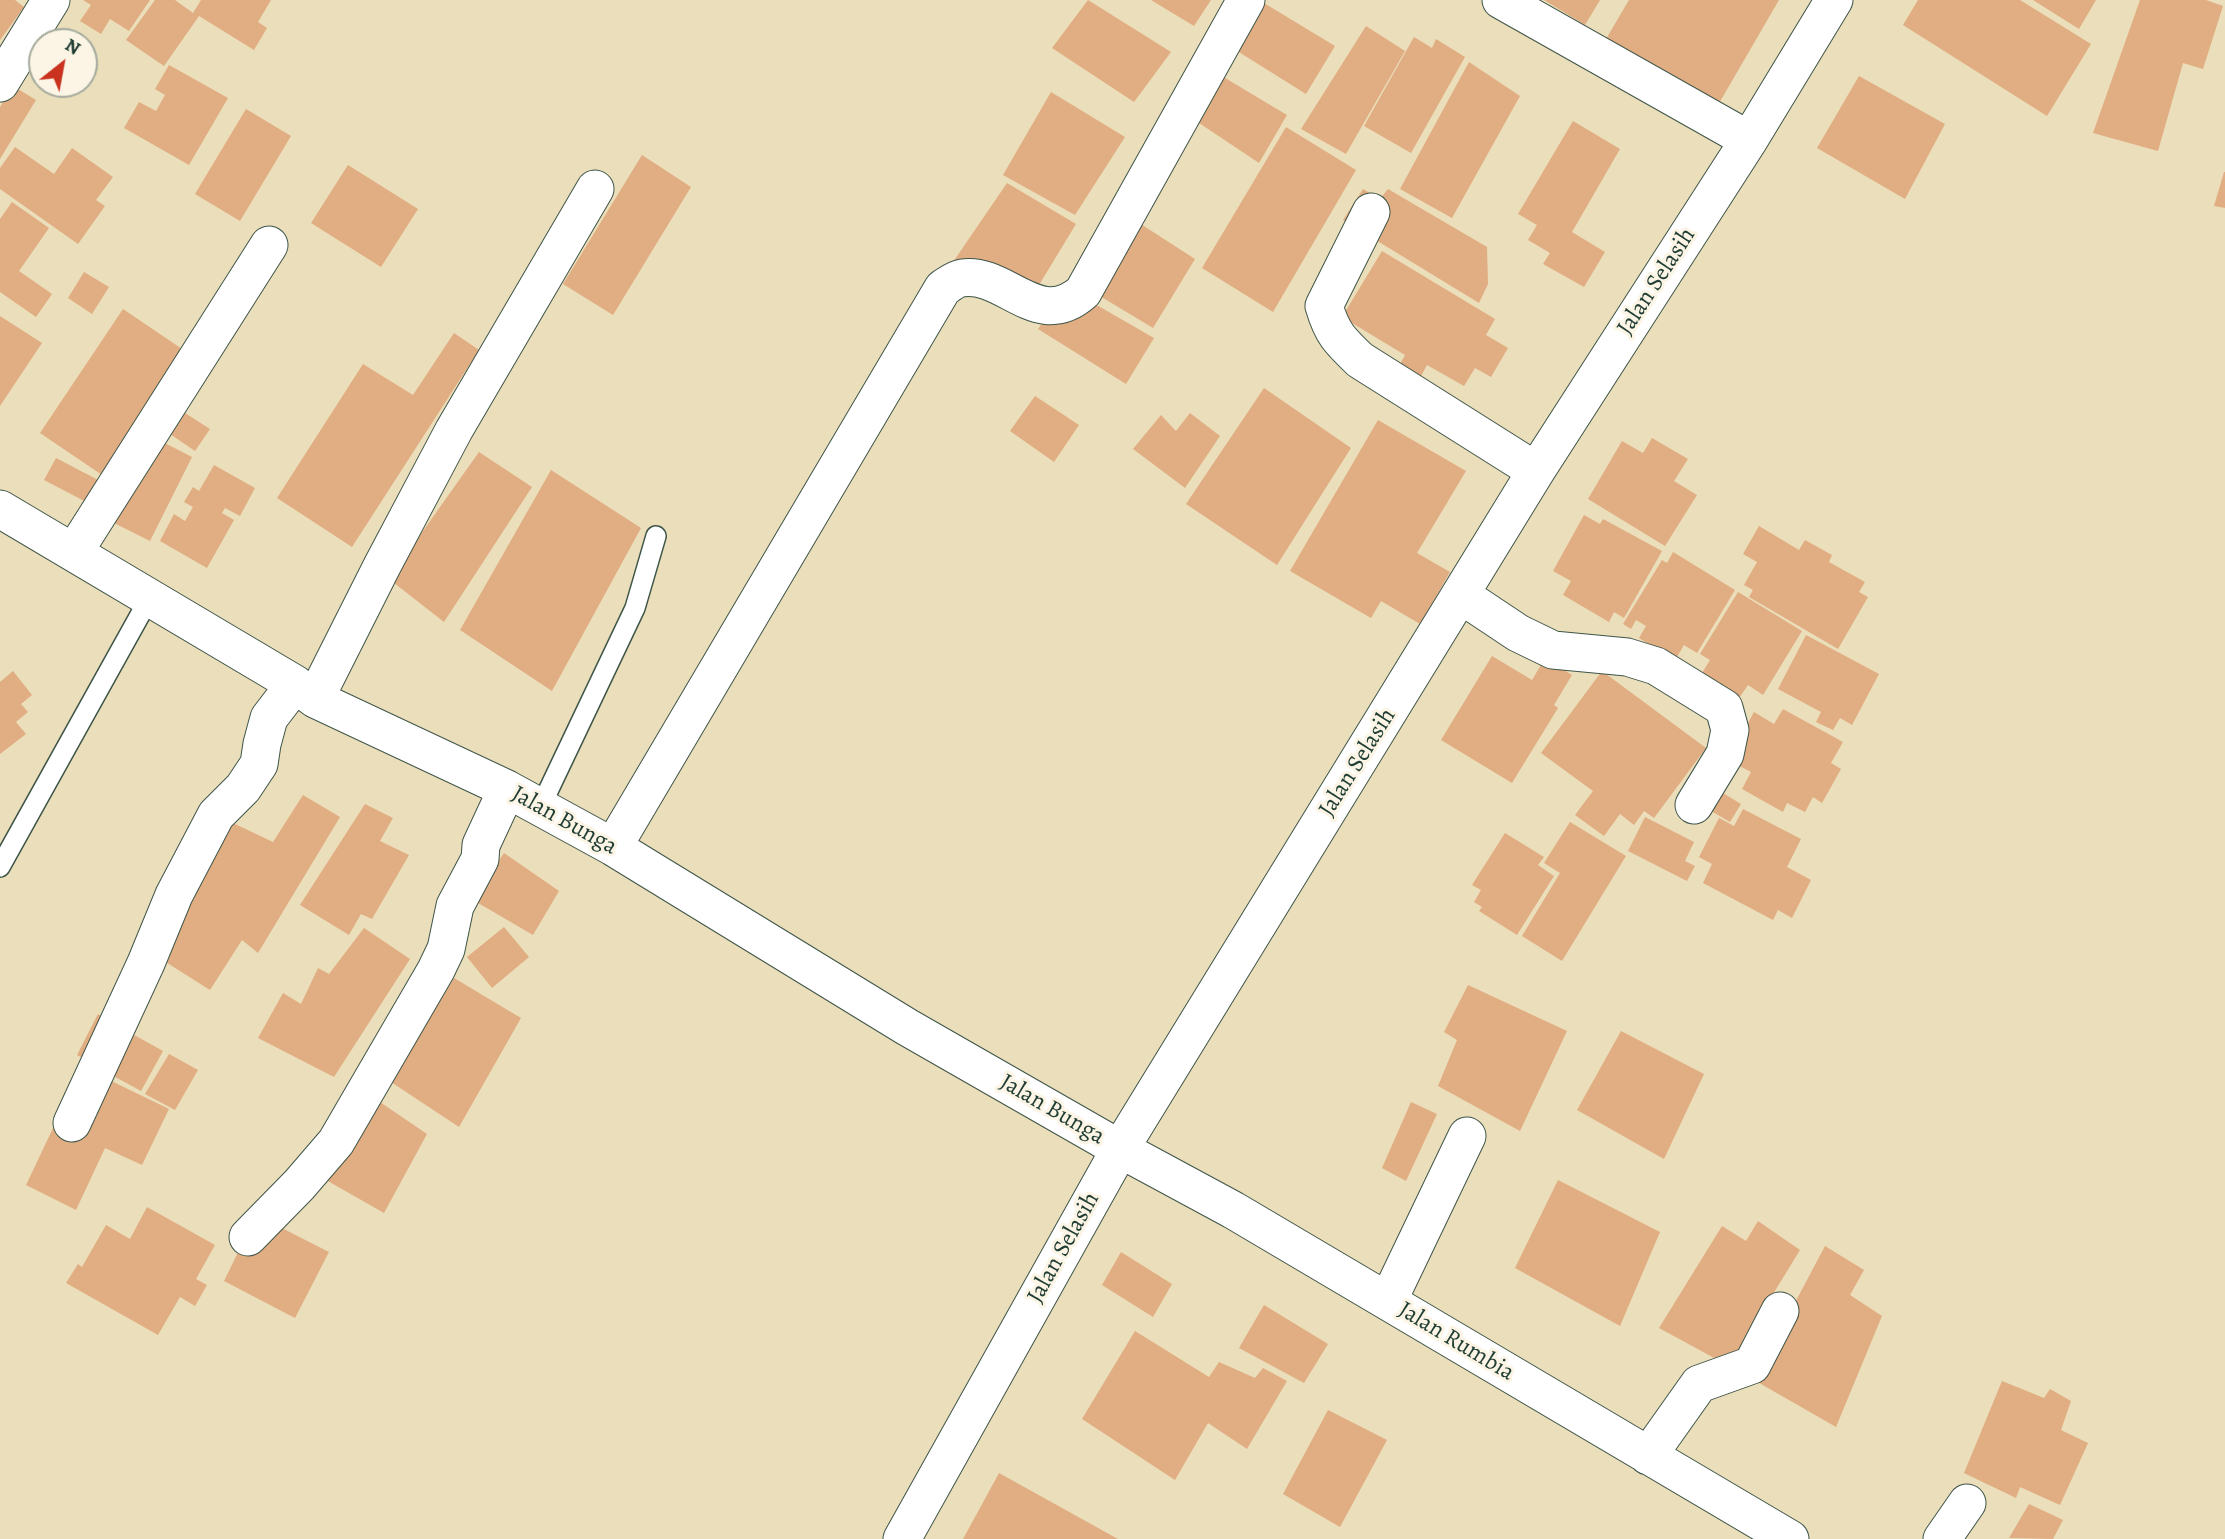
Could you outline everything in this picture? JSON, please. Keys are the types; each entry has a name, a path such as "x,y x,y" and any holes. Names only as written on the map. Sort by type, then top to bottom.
{"street":[{"path":"0,83 51,0"},
{"path":"612,847 943,288 960,278 979,278 1043,306 1062,304 1083,292 1246,0"},
{"path":"1501,0 1749,140"},
{"name":"Jalan Selasih","path":"902,1539 1120,1149 1536,471 1749,140 1834,0"},
{"path":"72,1122 146,963 174,895 216,815 243,788 259,764 269,718 305,691 382,566 454,429 595,189"},
{"path":"1371,212 1324,306 1331,327 1340,341 1360,360 1536,471"},
{"path":"74,552 269,245"},
{"name":"Jalan Bunga","path":"0,509 305,691 507,789 612,847 907,1027 1120,1149"},
{"path":"1461,595 1518,633 1553,650 1627,657 1657,666 1724,708 1730,730 1725,754 1694,805"},
{"path":"248,1237 336,1142 430,981 446,949 455,906 480,859 481,845 507,789"},
{"path":"1388,1301 1467,1136"},
{"name":"Jalan Rumbia","path":"1120,1149 1233,1210 1790,1539"},
{"path":"1648,1456 1699,1384 1752,1365 1780,1311"},
{"path":"1942,1539 1967,1503"}],"lane":[{"path":"540,808 635,608 656,536"},
{"path":"0,867 150,597"}],"building":[{"path":"0,0 15,0 24,7 0,40"},
{"path":"83,0 150,0 129,31 110,19 101,34 98,28 91,28 80,21 91,5"},
{"path":"155,0 175,0 193,13 201,0 271,0 258,22 267,28 254,50 199,16 164,66 126,40"},
{"path":"1088,0 1171,52 1134,102 1052,48"},
{"path":"1151,0 1211,0 1194,26"},
{"path":"1259,0 1335,46 1306,94 1226,44"},
{"path":"1544,0 1600,0 1585,25"},
{"path":"1629,0 1779,0 1718,105 1606,39"},
{"path":"1918,0 2020,0 2091,44 2047,116 1903,25"},
{"path":"2033,0 2096,0 2079,29"},
{"path":"2140,0 2206,0 2223,6 2203,69 2183,63 2158,151 2093,133"},
{"path":"1366,26 1405,51 1346,154 1301,129"},
{"path":"1414,37 1432,48 1436,39 1465,57 1411,153 1364,126"},
{"path":"1469,62 1520,96 1452,218 1400,189"},
{"path":"1200,63 1287,115 1259,163 1172,105"},
{"path":"169,65 228,98 189,165 124,128 139,102 156,111 165,95 155,89"},
{"path":"1859,76 1945,124 1905,199 1817,148"},
{"path":"13,86 28,95 28,98 36,100 0,159 0,107"},
{"path":"1051,92 1125,137 1075,215 1003,175"},
{"path":"246,109 291,136 240,221 195,194"},
{"path":"1573,121 1620,149 1572,232 1605,252 1584,287 1543,264 1550,253 1528,240 1537,225 1518,214"},
{"path":"1286,127 1356,170 1273,312 1202,268"},
{"path":"15,147 54,174 72,148 113,177 96,200 105,206 78,244 0,189 0,168"},
{"path":"642,155 691,187 613,315 563,284"},
{"path":"348,165 418,209 381,267 311,223"},
{"path":"2225,172 2225,208 2214,206"},
{"path":"1007,183 1076,224 1022,313 951,265"},
{"path":"1363,189 1380,199 1388,189 1487,247 1488,284 1479,303 1343,220"},
{"path":"12,202 49,228 19,271 52,294 36,317 0,292 0,219"},
{"path":"1119,210 1195,259 1153,328 1075,281"},
{"path":"1382,251 1495,319 1486,335 1508,348 1491,377 1475,368 1464,386 1427,365 1420,378 1399,366 1405,355 1342,317"},
{"path":"84,272 109,287 92,314 68,298"},
{"path":"1067,288 1154,338 1126,384 1038,329"},
{"path":"123,309 185,351 102,475 40,433"},
{"path":"0,316 42,343 0,406"},
{"path":"454,333 479,350 352,547 277,498 363,364 413,395"},
{"path":"1264,388 1351,448 1277,565 1186,504"},
{"path":"1035,396 1079,425 1054,462 1010,431"},
{"path":"185,413 210,429 195,451 170,434"},
{"path":"1190,413 1220,436 1185,488 1133,449 1161,415 1176,431"},
{"path":"1378,420 1466,471 1417,553 1450,572 1420,624 1381,601 1371,618 1290,571"},
{"path":"153,437 192,457 150,541 110,521"},
{"path":"1652,438 1688,459 1674,481 1697,495 1665,546 1588,499 1622,441 1643,453"},
{"path":"479,452 532,487 444,622 389,579"},
{"path":"56,458 102,482 90,504 44,480"},
{"path":"214,465 255,488 240,516 225,508 222,513 234,520 207,568 160,541 174,514 185,521 193,507 184,502 193,487 199,491"},
{"path":"551,470 641,528 552,691 460,630"},
{"path":"1584,515 1600,524 1603,519 1662,551 1624,618 1614,612 1609,622 1563,595 1571,581 1553,571"},
{"path":"1759,526 1799,550 1805,540 1832,555 1829,562 1865,582 1859,592 1868,597 1838,649 1749,597 1753,590 1744,585 1757,562 1743,554"},
{"path":"1673,552 1735,590 1697,653 1684,645 1677,657 1667,651 1665,654 1639,638 1646,626 1636,620 1631,629 1623,624 1662,560 1667,563"},
{"path":"1738,592 1802,631 1763,695 1748,685 1737,701 1699,678 1710,660 1700,654"},
{"path":"1806,635 1879,674 1852,725 1840,718 1833,730 1816,722 1821,712 1778,689"},
{"path":"1492,656 1532,680 1545,658 1572,675 1554,705 1558,708 1512,783 1441,740"},
{"path":"13,671 32,695 21,704 28,712 16,722 26,734 0,754 0,682"},
{"path":"1602,671 1706,748 1654,818 1644,811 1634,825 1620,814 1604,836 1575,815 1593,791 1541,753"},
{"path":"1783,709 1843,742 1831,763 1841,769 1822,803 1813,797 1805,812 1787,803 1783,812 1742,789 1751,772 1728,760 1754,712 1774,724"},
{"path":"1718,790 1741,804 1730,822 1706,808"},
{"path":"303,795 340,817 258,953 242,940 210,990 134,942 216,815 273,842"},
{"path":"365,804 393,818 380,841 409,855 372,919 361,914 349,935 300,905"},
{"path":"1743,809 1801,839 1787,867 1811,880 1792,918 1778,910 1773,920 1703,883 1712,864 1699,857 1719,818 1734,826"},
{"path":"1645,817 1694,842 1685,861 1695,866 1687,881 1628,851"},
{"path":"1570,822 1626,856 1562,961 1522,936 1560,873 1544,863"},
{"path":"1505,833 1544,857 1538,865 1554,876 1517,935 1479,911 1482,907 1474,902 1481,890 1472,885"},
{"path":"504,853 559,891 533,935 473,900"},
{"path":"504,927 529,957 492,988 467,957"},
{"path":"364,928 410,959 334,1077 258,1038 283,993 301,1004 318,968 329,974"},
{"path":"454,978 521,1018 459,1127 391,1082"},
{"path":"1468,985 1567,1031 1520,1131 1438,1086 1457,1040 1444,1032"},
{"path":"98,1014 117,1024 96,1065 77,1055"},
{"path":"118,1026 163,1051 141,1091 99,1068"},
{"path":"1621,1031 1704,1074 1664,1159 1577,1110"},
{"path":"169,1054 198,1070 175,1110 145,1094"},
{"path":"83,1065 169,1109 142,1165 105,1148 76,1210 26,1185"},
{"path":"374,1098 427,1134 384,1213 326,1180"},
{"path":"1411,1102 1437,1114 1406,1181 1382,1168"},
{"path":"1558,1180 1660,1232 1620,1326 1515,1268"},
{"path":"147,1207 215,1245 196,1279 207,1285 195,1306 180,1297 158,1335 66,1283 78,1264 82,1267 106,1225 130,1239"},
{"path":"266,1220 329,1252 295,1318 224,1281 246,1236"},
{"path":"1758,1221 1800,1250 1729,1366 1659,1328 1722,1226 1746,1241"},
{"path":"1825,1246 1864,1270 1850,1295 1882,1316 1836,1427 1754,1380"},
{"path":"1121,1252 1172,1284 1153,1317 1102,1285"},
{"path":"1264,1305 1328,1344 1304,1383 1239,1348"},
{"path":"1135,1331 1209,1377 1219,1362 1255,1378 1263,1368 1287,1381 1247,1449 1208,1423 1175,1480 1082,1419"},
{"path":"2002,1381 2044,1398 2050,1389 2071,1401 2061,1430 2088,1443 2060,1505 2020,1487 2016,1498 1964,1473"},
{"path":"1328,1410 1387,1440 1340,1527 1283,1494"},
{"path":"999,1473 1118,1539 963,1539"},
{"path":"2029,1504 2063,1520 2053,1539 2009,1538"}]}
